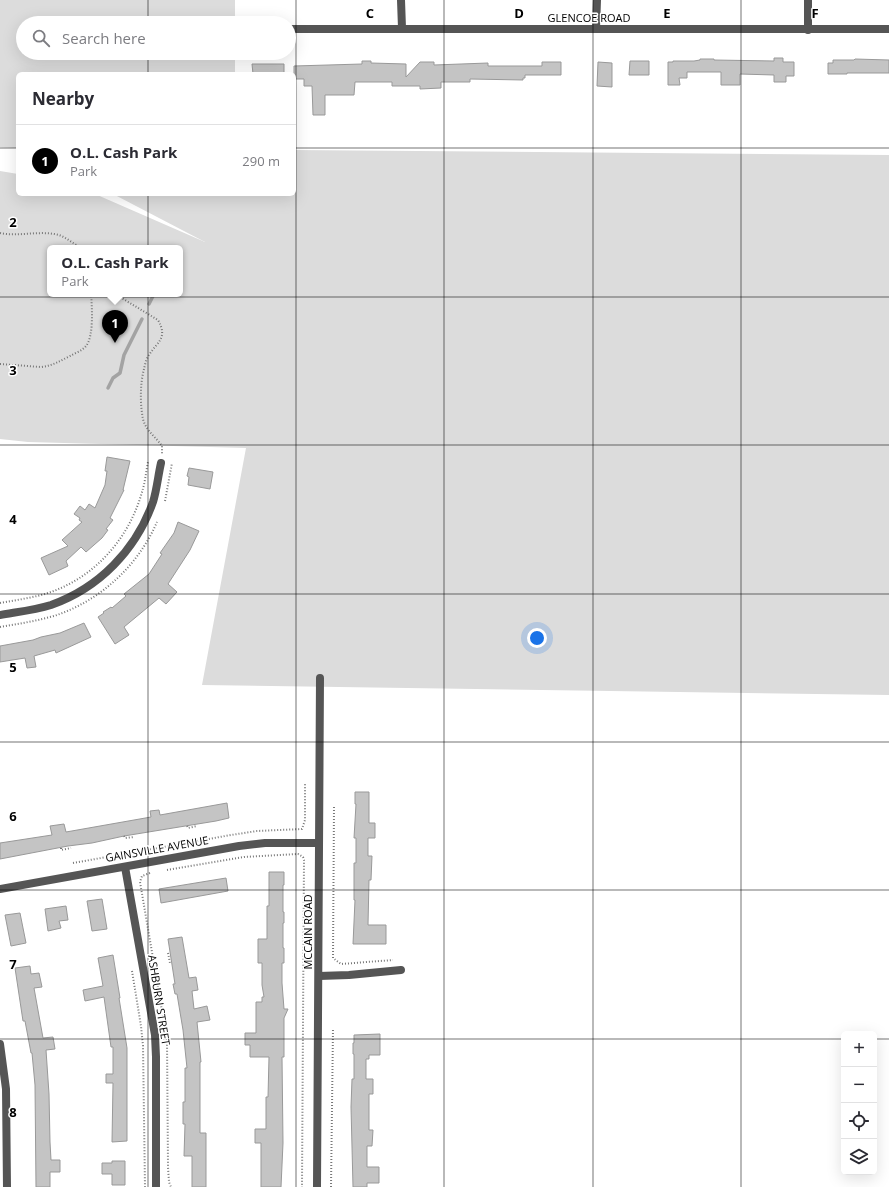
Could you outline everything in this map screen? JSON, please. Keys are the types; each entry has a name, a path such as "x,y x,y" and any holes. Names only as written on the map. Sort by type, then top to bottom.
{"street":[{"path":"402,0 402,28"},
{"path":"596,29 597,0"},
{"path":"808,0 808,30"},
{"name":"GLENCOE ROAD","path":"296,29 889,30"},
{"path":"0,615 42,607 61,601 88,587 109,570 130,546 142,526 153,500 161,463"},
{"name":"MCCAIN ROAD","path":"317,1187 320,678"},
{"name":"GAINSVILLE AVENUE","path":"0,888 251,844 319,843"},
{"name":"ASHBURN STREET","path":"125,867 155,1035 156,1187"},
{"path":"319,976 349,976 401,970"},
{"path":"0,1044 6,1089 7,1187"}],"path":[{"path":"0,233 52,234 61,236 76,245"},
{"path":"0,364 41,367 48,366 57,363 86,346 91,328 91,297"},
{"path":"120,297 158,320 162,327 161,340 148,356 144,370 141,398 143,420 148,430 162,446 161,463"},
{"path":"0,603 40,595 61,587 88,572 114,548 129,525 142,494 148,462"},
{"path":"73,863 231,835 263,831 302,829 305,820 305,784"},
{"path":"334,807 333,958 341,964 394,960"},
{"path":"187,826 188,828 197,826"},
{"path":"124,836 125,838 134,837"},
{"path":"61,848 61,850 71,848"},
{"path":"167,870 260,855 298,854 303,857 302,1187"},
{"path":"152,873 142,876 140,882 167,1040 168,1168 171,1187"},
{"path":"168,953 170,963"},
{"path":"132,971 143,1046 145,1187"},
{"path":"331,1187 333,1028"}],"shaded area":[{"path":"0,0 235,0 235,16 16,16 16,60 235,60 235,72 16,72 16,148 0,147"},
{"path":"296,150 889,155 889,695 202,685 246,448 28,442 0,439 0,171 16,174 16,196 100,196 205,242 117,196 296,196"}],"building":[{"path":"774,58 783,58 783,62 794,62 794,76 786,76 786,82 774,82 774,75 740,74 740,85 721,85 721,72 687,72 687,78 679,78 680,85 668,85 668,62 694,61 700,59 774,61"},
{"path":"833,60 889,60 889,73 828,74 828,63 833,63"},
{"path":"362,61 371,61 371,63 406,64 406,77 420,62 434,62 434,65 488,63 488,66 542,66 542,62 561,62 561,75 525,75 523,80 470,79 470,82 441,82 441,88 420,89 420,86 392,86 392,82 355,82 354,95 325,95 325,115 313,115 312,86 304,86 304,79 296,79 294,66 362,64"},
{"path":"630,61 649,61 649,75 629,75"},
{"path":"598,62 612,63 612,87 597,86"},
{"path":"252,64 284,64 284,72 253,72"},
{"path":"107,457 130,461 124,490 110,518 113,520 106,529 108,530 102,538 86,552 81,547 66,561 68,566 49,575 41,558 68,546 62,540 82,522 79,520 80,518 74,514 80,506 85,510 89,504 95,508 105,485"},
{"path":"189,468 213,472 210,489 188,485 189,477 187,476"},
{"path":"178,522 199,531 190,550 168,584 177,592 166,604 159,598 124,627 129,635 115,644 98,617 104,613 103,612 111,607 112,608 126,596 124,594 149,574 162,554 160,553 174,533"},
{"path":"84,623 91,637 56,653 55,650 34,656 36,667 27,668 25,658 0,662 0,646 60,633"},
{"path":"355,792 369,792 369,823 375,823 375,838 368,838 368,856 372,856 371,880 369,880 368,925 386,925 386,944 353,944 355,900 354,863 356,863 356,838 354,838 356,804"},
{"path":"227,803 229,818 0,859 0,843 52,835 50,826 64,824 66,832 151,817 150,811 159,810 160,815"},
{"path":"269,872 284,872 284,963 282,963 282,983 284,1009 288,1009 284,1018 284,1057 282,1057 283,1143 281,1187 261,1187 261,1143 255,1143 255,1129 266,1129 266,1097 268,1097 269,1057 250,1057 250,1045 245,1045 245,1033 256,1033 256,1002 262,1002 262,997 264,997 262,985 262,963 258,963 258,939 267,939"},
{"path":"226,878 228,891 161,903 159,889"},
{"path":"102,899 107,929 92,931 87,901"},
{"path":"66,906 68,920 59,921 61,928 48,931 45,909"},
{"path":"20,913 26,943 11,946 5,915"},
{"path":"182,937 189,978 196,977 198,990 192,991 194,1009 207,1006 210,1020 197,1022 201,1062 200,1133 206,1133 206,1187 192,1187 192,1156 184,1156 185,1124 183,1124 183,1102 185,1102 185,1068 187,1068 177,994 175,994 173,984 175,984 168,939"},
{"path":"113,955 127,1048 127,1141 112,1142 113,1083 106,1083 106,1074 113,1074 113,1047 111,1047 104,997 85,1001 83,990 103,986 98,958"},
{"path":"30,966 31,974 39,973 42,987 34,988 43,1038 53,1037 55,1049 46,1050 51,1160 60,1160 60,1172 50,1172 50,1187 36,1187 35,1085 32,1053 25,1021 23,1021 15,968"},
{"path":"380,1034 380,1055 369,1055 369,1059 366,1059 366,1079 373,1079 373,1094 369,1094 369,1130 373,1130 372,1146 367,1146 367,1167 379,1167 379,1183 367,1183 367,1187 353,1187 351,1107 352,1079 354,1079 354,1035"},
{"path":"112,1161 125,1161 125,1185 112,1185 112,1174 102,1174 102,1163 112,1163"}],"waterway":[{"path":"149,304 152,297"},
{"path":"108,388 113,378 120,373 124,355 142,319"}],"place":[{"name":"O.L. Cash Park","path":"115,343"}]}
